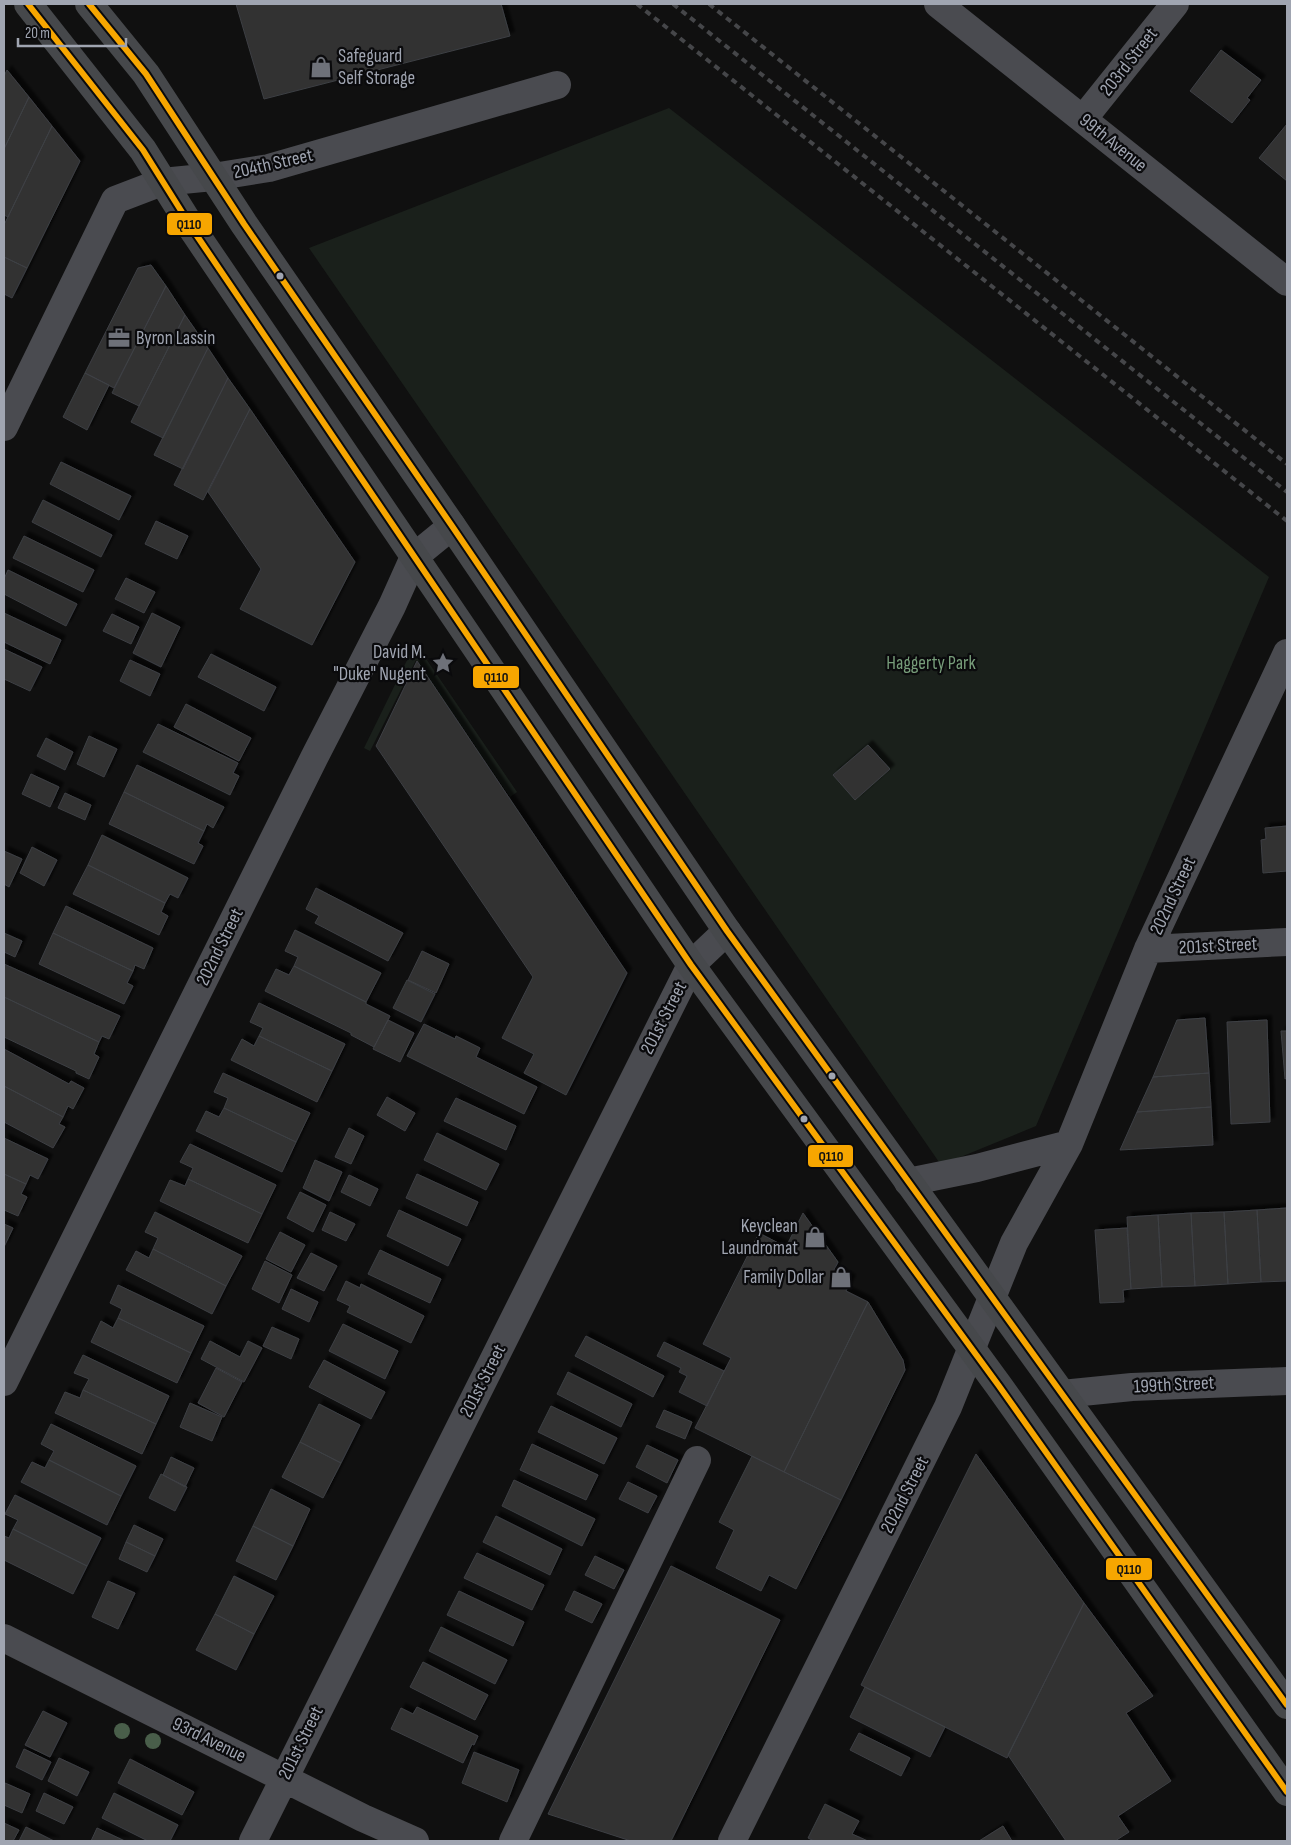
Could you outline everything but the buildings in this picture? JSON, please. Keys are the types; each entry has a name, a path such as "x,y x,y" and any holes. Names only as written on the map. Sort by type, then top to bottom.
{"main road":[{"path":"28,4 143,150 162,182 414,557 691,965 971,1349 1287,1792"},
{"path":"89,4 146,74 212,177 727,930 1287,1705"}],"street":[{"name":"99th Avenue","path":"938,4 1287,282"},
{"name":"203rd Street","path":"1083,119 1175,4"},
{"name":"204th Street","path":"5,420 115,200 162,182 212,177 269,168 557,85"},
{"name":"202nd Street","path":"4,1382 309,767 392,606 414,557 452,526"},
{"name":"202nd Street","path":"732,1841 948,1407 1014,1243 1069,1144 1148,949 1287,653"},
{"name":"201st Street","path":"252,1841 691,965 727,930"},
{"name":"201st Street","path":"1148,949 1287,942"},
{"path":"908,1182 977,1168 1069,1144"},
{"name":"199th Street","path":"1062,1394 1132,1387 1287,1380"},
{"path":"513,1841 697,1460"},
{"name":"93rd Avenue","path":"4,1638 363,1818 415,1841"}],"green space":[{"name":"Haggerty Park","path":"669,108 1269,577 1036,1126 941,1165 309,248"},
{"path":"415,648 420,650 517,792 510,797 416,660 370,751 364,748 412,650"}],"railway":[{"path":"637,4 1287,521"},
{"path":"673,4 1287,492"},
{"path":"709,4 1287,464"}],"transit line":[{"name":"Q110","path":"28,4 143,150 195,233 691,965 999,1386 1287,1792"},
{"name":"Q110","path":"89,4 146,74 244,224 727,931 1287,1705"}],"place":[{"name":"Safeguard Self Storage","path":"321,67"},
{"name":"Byron Lassin","path":"119,338"},
{"name":"David M. \"Duke\" Nugent","path":"443,663"},
{"name":"Keyclean Laundromat","path":"815,1237"},
{"name":"Family Dollar","path":"841,1277"}]}
